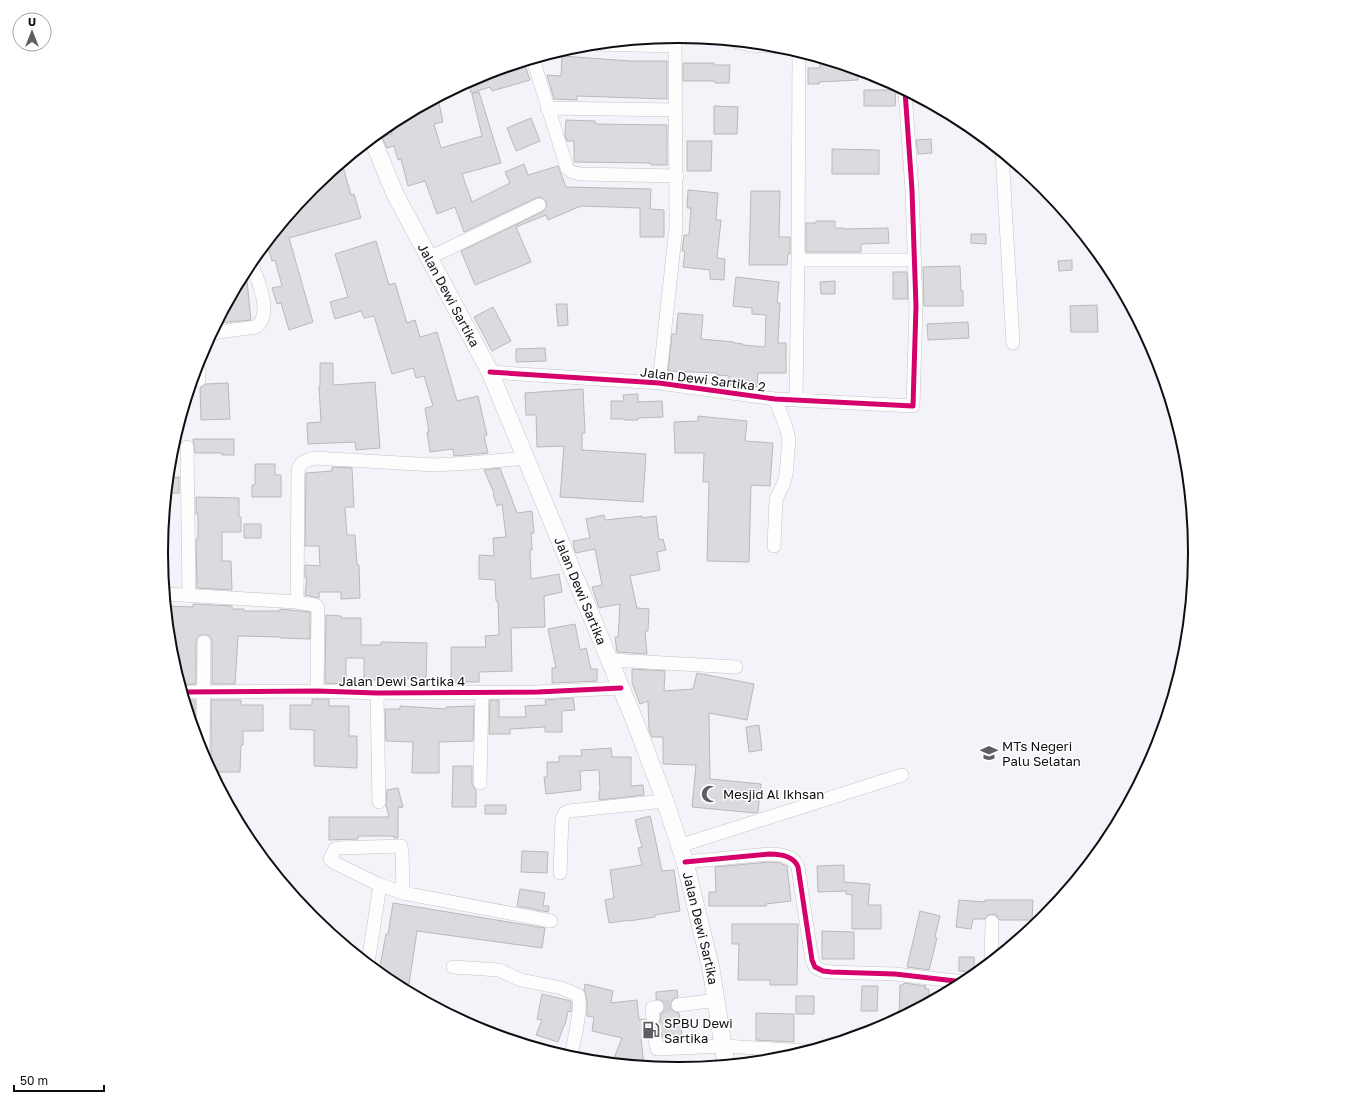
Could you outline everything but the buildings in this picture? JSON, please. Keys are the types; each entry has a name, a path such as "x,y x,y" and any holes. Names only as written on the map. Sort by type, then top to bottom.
{"main road":[{"name":"Jalan Dewi Sartika","path":"374,144 395,194 490,372 611,660 636,724 665,801 685,862 708,954 717,1000 726,1060"}],"street":[{"path":"659,383 675,243 677,176 675,43"},
{"path":"796,400 800,58"},
{"path":"534,64 567,168 572,172 581,174 677,176"},
{"path":"798,260 915,260 905,97"},
{"path":"547,108 676,110"},
{"path":"1002,160 1013,343"},
{"path":"429,258 539,205"},
{"name":"Jalan Dewi Sartika 2","path":"490,372 659,383 775,399 913,406 916,306 915,260"},
{"path":"219,332 256,326 264,318 265,306 254,269"},
{"path":"774,546 776,499 785,481 789,439 775,399"},
{"path":"187,446 189,595"},
{"path":"297,602 298,467 304,461 314,458 435,465 470,464 526,458"},
{"path":"171,594 297,602 315,605 318,608 317,691"},
{"path":"203,736 204,642"},
{"path":"611,660 736,666"},
{"name":"Jalan Dewi Sartika 4","path":"188,692 538,692 621,688"},
{"path":"480,783 482,692"},
{"path":"377,693 379,802"},
{"path":"680,846 902,775"},
{"path":"560,873 562,819 565,813 569,811 665,801"},
{"path":"403,892 402,852 400,846 335,849 330,859 335,863 380,885 403,892 551,921"},
{"path":"685,862 769,854 790,858 795,861 798,867 814,967 831,972 895,974 954,981"},
{"path":"369,958 380,885"},
{"path":"991,954 992,922"},
{"path":"453,967 499,970 521,980 561,988 578,995 580,1001 579,1014 572,1051"},
{"path":"678,1004 717,1000"},
{"path":"655,1038 657,1049 724,1046 787,1050"}],"tunnel":[{"path":"657,1007 678,1005"},
{"path":"653,1018 655,1038"}],"cycle path":[{"path":"490,372 659,383 775,399 913,406 916,306 912,190 905,97"},
{"path":"188,692 538,692 621,688"},
{"path":"685,862 769,854 778,854 790,858 798,867 812,960 815,967 823,971 831,972 895,974 954,981"}],"place":[{"name":"MTs Negeri Palu Selatan","path":"989,753"},
{"name":"Mesjid Al Ikhsan","path":"710,794"},
{"name":"SPBU Dewi Sartika","path":"651,1030"}]}
